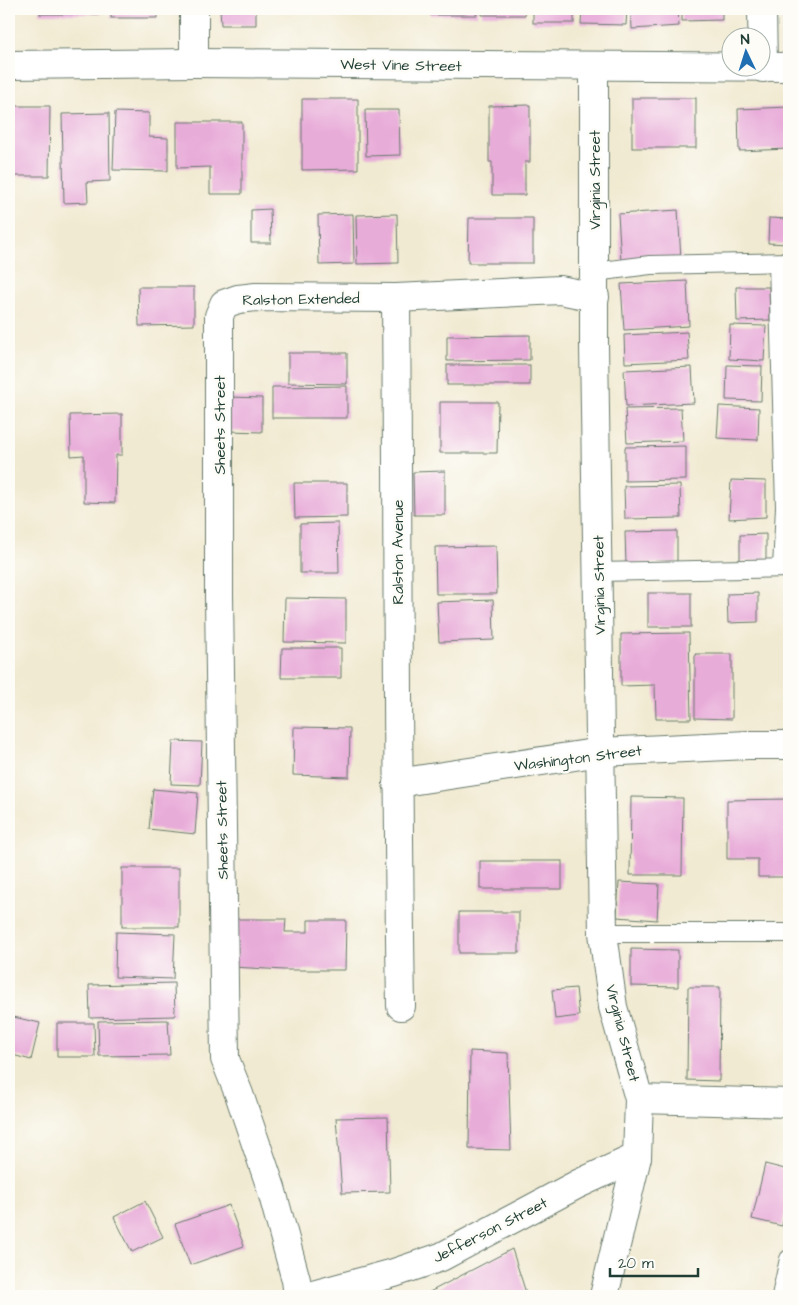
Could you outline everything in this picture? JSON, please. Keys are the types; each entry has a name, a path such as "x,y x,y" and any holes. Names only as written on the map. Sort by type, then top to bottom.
{"street":[{"path":"194,9 194,63"},
{"path":"762,9 762,28"},
{"name":"West Vine Street","path":"11,65 194,63 720,68"},
{"name":"Virginia Street","path":"594,66 594,345 604,933 613,1007 639,1099 637,1157"},
{"name":"West Vine Street","path":"770,68 789,67"},
{"path":"396,298 560,290 595,284"},
{"name":"Ralston Extended","path":"220,352 219,316 224,304 238,299 256,297 396,298"},
{"name":"Ralston Avenue","path":"396,298 397,783 401,1006"},
{"name":"Sheets Street","path":"220,352 219,595 224,1059 242,1102 271,1188 298,1296"},
{"name":"Washington Street","path":"397,783 601,752 748,745 789,745"},
{"path":"639,1099 789,1103"},
{"path":"604,1296 637,1157"},
{"name":"Jefferson Street","path":"309,1296 392,1285 578,1184 637,1157"}],"lane":[{"path":"595,284 650,265 784,263 786,568 598,572"},
{"path":"604,933 789,933"},
{"path":"781,1296 789,1259"}],"building":[{"path":"40,9 101,9 101,14 40,14"},
{"path":"111,9 157,9 157,18 111,18"},
{"path":"220,9 256,9 256,25 221,25"},
{"path":"423,9 423,11 378,10"},
{"path":"430,9 477,9 477,15 430,15"},
{"path":"482,9 525,9 525,15 482,15"},
{"path":"533,9 574,9 574,23 533,23"},
{"path":"582,9 627,9 626,25 581,24"},
{"path":"631,9 678,9 679,26 632,29"},
{"path":"682,9 722,9 722,20 682,21"},
{"path":"632,98 696,98 696,148 632,148"},
{"path":"302,99 358,99 358,169 302,170"},
{"path":"530,105 530,162 525,162 525,195 492,195 492,162 489,162 489,106"},
{"path":"9,106 50,106 49,176 9,176"},
{"path":"789,107 789,149 739,151 738,109"},
{"path":"365,110 399,110 400,155 366,156"},
{"path":"115,112 149,113 149,137 168,138 168,171 113,170"},
{"path":"109,113 110,181 87,182 88,202 64,203 62,114"},
{"path":"177,122 242,122 242,194 210,194 210,167 177,168"},
{"path":"270,209 271,243 251,243 251,210"},
{"path":"678,210 681,259 621,262 618,214"},
{"path":"353,214 354,264 319,265 318,215"},
{"path":"397,214 398,263 357,264 356,215"},
{"path":"469,218 533,218 533,263 468,263"},
{"path":"769,218 789,219 789,244 768,243"},
{"path":"687,281 689,326 624,330 621,284"},
{"path":"138,287 194,287 194,325 139,326"},
{"path":"736,287 769,287 770,320 737,321"},
{"path":"730,325 766,326 764,361 729,359"},
{"path":"687,332 689,360 625,363 624,335"},
{"path":"530,335 530,360 447,361 447,336"},
{"path":"288,353 347,353 347,384 288,383"},
{"path":"447,365 530,365 530,385 447,385"},
{"path":"727,365 762,366 761,401 726,400"},
{"path":"692,367 694,403 626,406 624,370"},
{"path":"347,386 347,418 272,418 272,387"},
{"path":"229,397 262,398 262,432 228,431"},
{"path":"440,402 498,402 497,453 440,453"},
{"path":"719,406 759,408 758,440 717,438"},
{"path":"681,408 683,441 627,443 625,409"},
{"path":"122,414 122,455 116,455 115,503 84,502 84,455 71,456 70,415"},
{"path":"686,446 686,480 625,481 625,447"},
{"path":"445,471 445,515 414,515 413,472"},
{"path":"731,480 766,481 766,517 729,519"},
{"path":"294,483 347,483 347,517 295,518"},
{"path":"680,485 681,518 625,519 624,486"},
{"path":"338,523 339,573 300,573 300,524"},
{"path":"677,531 677,563 626,564 625,532"},
{"path":"766,534 766,561 740,561 740,535"},
{"path":"496,546 497,594 436,594 435,547"},
{"path":"648,593 691,593 691,627 648,627"},
{"path":"758,593 758,622 728,623 727,594"},
{"path":"285,598 346,599 346,643 284,642"},
{"path":"493,600 494,640 439,642 437,602"},
{"path":"689,633 691,719 656,719 655,685 621,686 621,634"},
{"path":"282,648 341,648 341,678 281,678"},
{"path":"695,654 732,654 732,719 695,718"},
{"path":"294,727 350,728 349,777 293,775"},
{"path":"173,741 202,742 200,785 171,784"},
{"path":"153,789 198,793 195,834 149,829"},
{"path":"631,797 683,798 682,875 630,875"},
{"path":"789,799 789,877 758,877 758,859 727,859 727,800"},
{"path":"480,861 562,861 562,889 480,889"},
{"path":"122,868 179,868 179,927 122,927"},
{"path":"619,882 659,884 657,920 617,917"},
{"path":"459,912 519,912 519,953 459,953"},
{"path":"233,919 286,919 285,932 308,932 308,920 346,920 345,970 284,970 233,967"},
{"path":"116,932 175,934 173,979 115,977"},
{"path":"631,949 678,950 678,987 631,986"},
{"path":"174,983 175,1016 90,1018 89,985"},
{"path":"688,987 720,987 719,1081 687,1080"},
{"path":"576,988 579,1016 555,1019 552,990"},
{"path":"9,1016 40,1023 31,1060 9,1054"},
{"path":"168,1020 170,1055 99,1056 98,1021"},
{"path":"57,1023 94,1023 95,1057 57,1057"},
{"path":"470,1051 508,1053 511,1150 469,1149"},
{"path":"388,1117 390,1192 342,1193 336,1118"},
{"path":"765,1164 789,1170 789,1197 782,1226 752,1219"},
{"path":"145,1201 163,1237 132,1252 114,1217"},
{"path":"229,1205 244,1246 190,1265 175,1224"},
{"path":"512,1249 527,1296 422,1296"}]}
